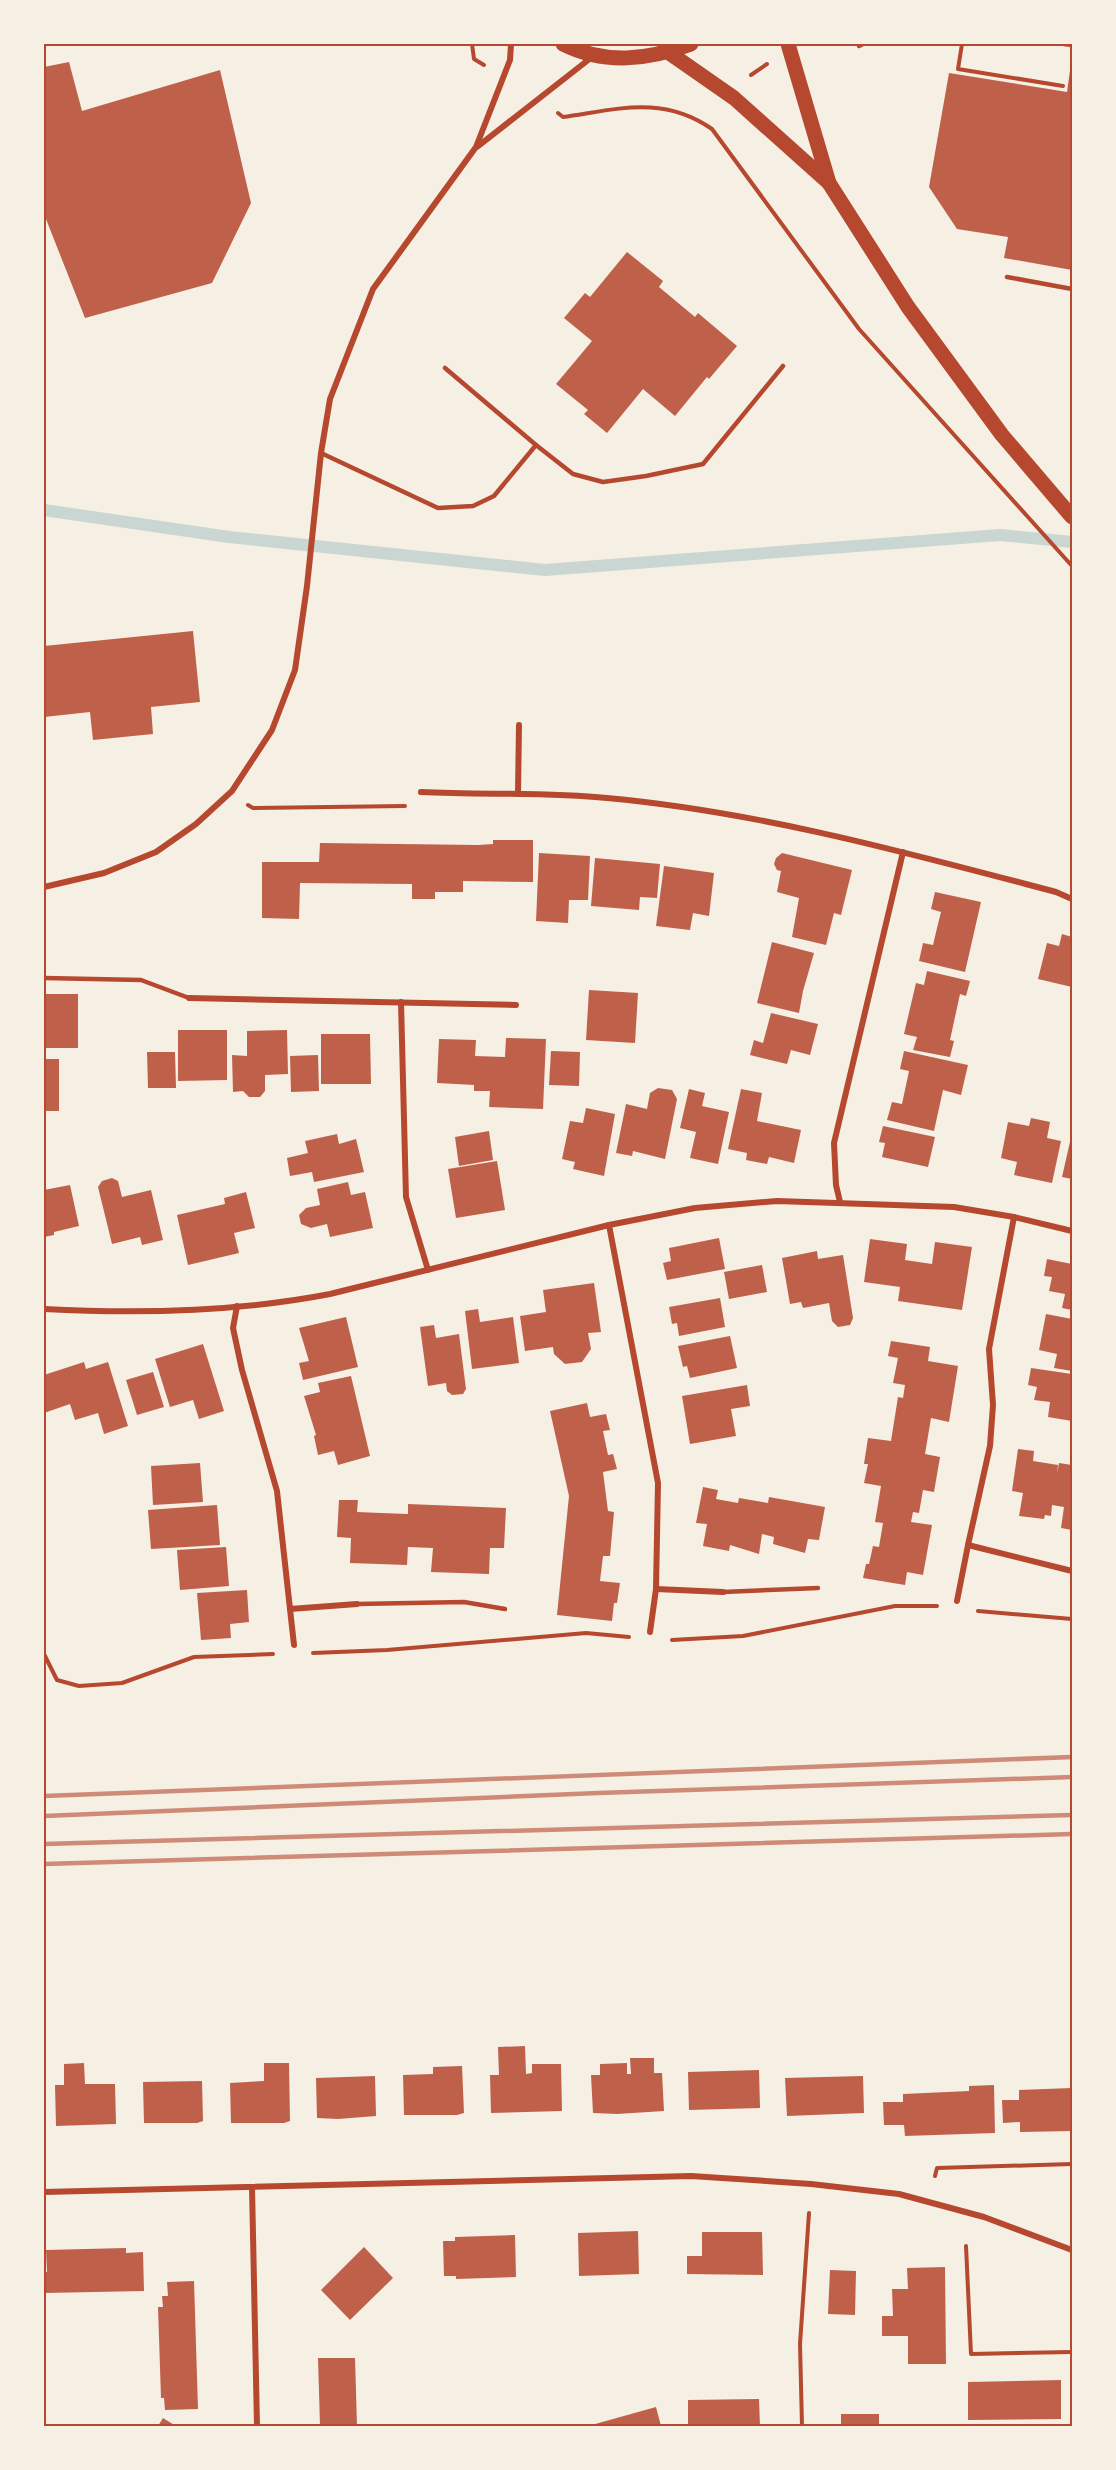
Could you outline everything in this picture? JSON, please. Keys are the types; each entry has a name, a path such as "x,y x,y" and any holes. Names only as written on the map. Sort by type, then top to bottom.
{"main road":[{"path":"563,44 595,55 620,59 668,52 691,44"},
{"path":"788,44 829,183"},
{"path":"668,52 734,98 829,183 908,307 1002,435 1072,517"}],"street":[{"path":"44,887 104,873 156,852 196,824 232,791 272,730 295,670 307,586 321,453 330,399 374,289 476,147 510,60 511,44"},
{"path":"476,147 595,55"},
{"path":"518,794 519,725"},
{"path":"422,792 607,798 734,814 903,852 1056,892 1072,899"},
{"path":"840,1202 836,1185 834,1143 903,852"},
{"path":"189,998 516,1005"},
{"path":"401,1002 406,1197 428,1270"},
{"path":"44,1309 142,1310 285,1303 609,1225 706,1207 777,1201 954,1208 1014,1217 1072,1231"},
{"path":"957,1601 990,1446 993,1405 989,1349 1014,1217"},
{"path":"609,1225 658,1483 656,1588 650,1632"},
{"path":"237,1306 233,1328 242,1370 277,1491 294,1645"},
{"path":"968,1545 1072,1571"},
{"path":"656,1588 723,1592"},
{"path":"290,1609 357,1604"},
{"path":"44,2192 691,2176 811,2184 898,2194 984,2217 1072,2250"},
{"path":"252,2187 257,2427"}],"lane":[{"path":"1064,44 1072,45"},
{"path":"1006,278 1072,289"},
{"path":"445,368 573,474 603,482 704,464 783,366"},
{"path":"321,453 438,508 473,506 494,496 536,445"},
{"path":"44,978 141,980 189,998"},
{"path":"723,1592 818,1588"},
{"path":"357,1604 464,1602 506,1610"}],"path":[{"path":"472,44 474,59 483,65"},
{"path":"962,44 958,69 1063,86"},
{"path":"750,75 770,62"},
{"path":"559,114 563,117 642,106 669,108 697,118 712,129 859,329 1072,566"},
{"path":"712,129 719,119"},
{"path":"232,791 253,808 434,805 434,792"},
{"path":"671,1640 743,1636 895,1606 947,1607"},
{"path":"967,1610 1072,1620"},
{"path":"306,1653 387,1650 586,1633 638,1638"},
{"path":"44,1654 57,1680 79,1686 122,1683 194,1657 283,1654"},
{"path":"934,2176 937,2168 1072,2164"},
{"path":"802,2427 800,2344 809,2214"},
{"path":"966,2246 971,2354 1072,2352"}],"building":[{"path":"69,62 82,111 220,70 251,203 212,283 85,318 44,214 44,67"},
{"path":"1071,63 1072,270 1004,258 1008,237 957,229 929,187 949,73 1067,92"},
{"path":"627,252 663,281 659,287 695,317 698,313 737,346 709,379 707,377 675,416 643,389 607,433 584,414 588,410 556,384 592,341 564,318 585,293 590,297"},
{"path":"193,631 200,702 151,707 153,734 93,740 90,712 44,717 44,646"},
{"path":"493,840 533,840 533,882 463,881 463,892 435,892 435,899 412,899 412,884 300,883 299,919 262,918 262,862 319,862 320,843 478,845 493,844"},
{"path":"539,853 590,856 588,900 569,900 568,923 536,921"},
{"path":"782,853 852,870 841,915 834,913 826,945 792,937 799,898 777,892 781,871 777,870 774,864 776,858"},
{"path":"595,858 660,864 657,898 640,897 639,910 591,906"},
{"path":"664,866 714,873 709,916 693,913 690,930 656,926"},
{"path":"935,892 981,902 965,972 919,961 923,943 933,945 941,912 931,909"},
{"path":"1062,934 1072,937 1072,987 1038,979 1047,943 1059,946"},
{"path":"772,942 814,953 799,1013 757,1003"},
{"path":"927,971 970,981 966,996 960,994 950,1040 954,1041 950,1057 913,1050 917,1037 904,1034 916,983 924,985"},
{"path":"589,990 638,993 635,1043 586,1040"},
{"path":"44,994 78,994 78,1048 44,1048"},
{"path":"771,1013 818,1024 810,1055 791,1050 787,1064 750,1055 754,1040 763,1043"},
{"path":"178,1030 227,1030 227,1080 178,1081"},
{"path":"287,1030 288,1074 265,1075 265,1091 260,1097 249,1097 243,1091 233,1092 232,1055 247,1056 247,1031"},
{"path":"321,1034 370,1034 371,1084 321,1084"},
{"path":"506,1038 546,1039 543,1109 489,1107 490,1091 474,1091 474,1085 437,1083 439,1039 476,1040 475,1056 505,1057"},
{"path":"551,1051 580,1052 579,1086 549,1085"},
{"path":"904,1051 968,1065 961,1095 943,1090 934,1131 887,1120 892,1102 902,1104 909,1071 900,1069"},
{"path":"147,1052 175,1052 176,1088 148,1088"},
{"path":"318,1055 319,1091 291,1092 290,1056"},
{"path":"44,1059 59,1059 59,1111 44,1111"},
{"path":"658,1088 672,1090 677,1099 665,1159 633,1151 632,1156 616,1153 626,1104 647,1109 650,1093"},
{"path":"689,1089 705,1093 702,1106 729,1112 718,1164 690,1158 696,1132 680,1128"},
{"path":"741,1089 762,1093 757,1121 801,1130 794,1163 769,1157 767,1164 746,1160 747,1153 728,1149"},
{"path":"586,1108 615,1114 604,1176 573,1169 575,1162 562,1159 570,1121 583,1123"},
{"path":"1031,1118 1050,1122 1047,1138 1061,1141 1052,1183 1014,1175 1017,1162 1001,1158 1008,1122 1029,1126"},
{"path":"883,1126 935,1137 928,1167 882,1157 885,1143 879,1142"},
{"path":"489,1131 493,1160 459,1166 455,1137"},
{"path":"1072,1133 1072,1179 1062,1177"},
{"path":"337,1134 339,1144 356,1139 364,1172 314,1182 312,1172 290,1176 287,1158 308,1153 305,1141"},
{"path":"497,1161 505,1210 456,1218 448,1169"},
{"path":"112,1178 118,1181 122,1197 151,1190 163,1240 142,1245 140,1237 112,1244 98,1187 102,1181"},
{"path":"348,1182 351,1195 365,1192 373,1228 330,1237 327,1224 311,1228 301,1224 299,1215 306,1208 320,1205 317,1189"},
{"path":"70,1185 79,1226 44,1237 44,1190"},
{"path":"246,1192 255,1228 234,1233 239,1253 188,1265 177,1215 225,1204 224,1198"},
{"path":"719,1238 725,1269 667,1280 663,1263 671,1261 669,1248"},
{"path":"870,1239 907,1244 905,1260 932,1264 935,1242 972,1247 962,1310 898,1301 900,1287 864,1282"},
{"path":"817,1251 818,1259 843,1255 853,1318 850,1325 838,1327 832,1321 829,1303 803,1308 801,1302 790,1304 782,1258"},
{"path":"1047,1259 1072,1264 1072,1310 1062,1308 1065,1294 1049,1291 1052,1277 1044,1276"},
{"path":"762,1265 767,1292 729,1299 724,1272"},
{"path":"594,1283 601,1332 588,1333 591,1349 582,1362 565,1364 554,1354 553,1347 525,1351 520,1316 546,1312 543,1290"},
{"path":"720,1298 725,1327 679,1336 677,1323 672,1324 669,1307"},
{"path":"478,1309 480,1322 513,1317 519,1363 472,1369 465,1311"},
{"path":"1046,1314 1072,1319 1072,1371 1054,1368 1057,1354 1039,1350"},
{"path":"346,1317 358,1367 303,1380 299,1363 309,1361 299,1328"},
{"path":"434,1325 436,1338 459,1334 466,1389 463,1394 452,1395 447,1391 446,1383 428,1386 420,1327"},
{"path":"730,1336 737,1368 690,1378 687,1366 683,1367 678,1346"},
{"path":"891,1341 930,1347 928,1361 958,1366 949,1422 931,1418 925,1454 940,1457 934,1492 923,1490 919,1513 913,1512 911,1522 932,1525 923,1575 907,1572 905,1585 863,1578 873,1546 879,1547 883,1523 875,1522 881,1486 864,1483 868,1464 864,1464 868,1438 891,1441 898,1397 903,1398 905,1385 893,1383 898,1358 888,1356"},
{"path":"203,1344 224,1411 199,1419 193,1400 170,1407 155,1359"},
{"path":"84,1362 86,1369 108,1362 128,1426 104,1434 98,1413 75,1420 70,1404 44,1413 44,1375"},
{"path":"1031,1368 1072,1374 1072,1421 1048,1417 1050,1402 1034,1400 1037,1387 1028,1385"},
{"path":"153,1372 164,1407 137,1415 126,1380"},
{"path":"351,1376 370,1456 338,1465 334,1451 318,1455 314,1436 316,1435 304,1396 320,1392 318,1383"},
{"path":"747,1385 750,1406 731,1409 736,1436 690,1444 682,1396"},
{"path":"587,1403 590,1417 606,1414 610,1430 603,1431 608,1455 613,1454 617,1469 603,1472 608,1511 614,1512 610,1556 603,1556 600,1581 620,1583 612,1621 557,1615 569,1496 550,1411"},
{"path":"1018,1449 1034,1451 1033,1461 1058,1465 1057,1474 1059,1463 1072,1465 1072,1530 1061,1528 1064,1507 1052,1505 1051,1516 1045,1515 1044,1519 1019,1516 1023,1493 1012,1491"},
{"path":"200,1463 203,1502 153,1505 151,1466"},
{"path":"703,1487 718,1490 716,1499 738,1503 739,1498 768,1503 769,1497 825,1507 819,1540 808,1539 805,1553 773,1544 774,1537 762,1534 759,1554 730,1545 729,1551 703,1546 707,1524 696,1523"},
{"path":"339,1500 358,1500 357,1512 408,1514 408,1504 506,1508 504,1548 490,1548 489,1574 431,1572 433,1548 408,1547 407,1565 350,1563 351,1538 337,1537"},
{"path":"217,1505 220,1545 151,1549 148,1510"},
{"path":"226,1547 229,1586 180,1590 177,1550"},
{"path":"247,1590 249,1622 230,1624 231,1638 201,1640 197,1593"},
{"path":"525,2046 526,2074 532,2073 532,2064 561,2064 562,2111 491,2113 490,2075 499,2075 498,2047"},
{"path":"630,2058 654,2058 654,2073 662,2073 664,2111 593,2113 591,2075 600,2075 600,2064 627,2063 627,2074 631,2074"},
{"path":"84,2063 85,2084 115,2084 116,2124 56,2126 55,2085 64,2085 64,2064"},
{"path":"264,2063 289,2063 290,2121 231,2123 230,2083 264,2081"},
{"path":"462,2066 464,2113 404,2115 403,2075 433,2074 433,2067"},
{"path":"759,2070 760,2108 689,2110 688,2072"},
{"path":"375,2076 376,2116 317,2118 316,2078"},
{"path":"863,2076 864,2113 787,2116 785,2078"},
{"path":"202,2081 203,2121 144,2123 143,2082"},
{"path":"994,2085 995,2133 905,2136 904,2125 884,2125 883,2102 903,2102 903,2094 969,2091 969,2086"},
{"path":"1072,2088 1072,2131 1020,2132 1020,2122 1003,2123 1002,2100 1019,2100 1019,2090"},
{"path":"638,2231 639,2274 579,2276 578,2233"},
{"path":"702,2232 762,2232 763,2275 687,2274 687,2256 702,2256"},
{"path":"515,2235 516,2277 456,2279 456,2276 444,2276 443,2241 455,2241 455,2237"},
{"path":"364,2247 393,2278 350,2320 321,2290"},
{"path":"126,2248 126,2253 143,2252 144,2291 44,2293 44,2272 47,2272 46,2250"},
{"path":"945,2267 946,2364 908,2364 908,2336 882,2336 882,2316 893,2316 892,2289 908,2289 907,2268"},
{"path":"830,2270 856,2271 855,2315 828,2314"},
{"path":"194,2281 198,2409 165,2410 164,2398 161,2398 158,2307 163,2307 162,2296 168,2296 167,2282"},
{"path":"318,2358 355,2358 357,2426 320,2426"},
{"path":"1061,2380 1061,2419 968,2420 968,2382"},
{"path":"759,2399 760,2426 688,2426 688,2400"},
{"path":"656,2407 661,2426 588,2426"},
{"path":"841,2414 879,2414 879,2426 841,2426"},
{"path":"163,2418 176,2426 158,2426"}],"waterway":[{"path":"44,510 229,537 545,570 1000,535 1072,542"}],"railway":[{"path":"44,1796 1072,1757"},
{"path":"44,1816 598,1793 1072,1777"},
{"path":"44,1844 1072,1815"},
{"path":"44,1864 1072,1834"}]}
